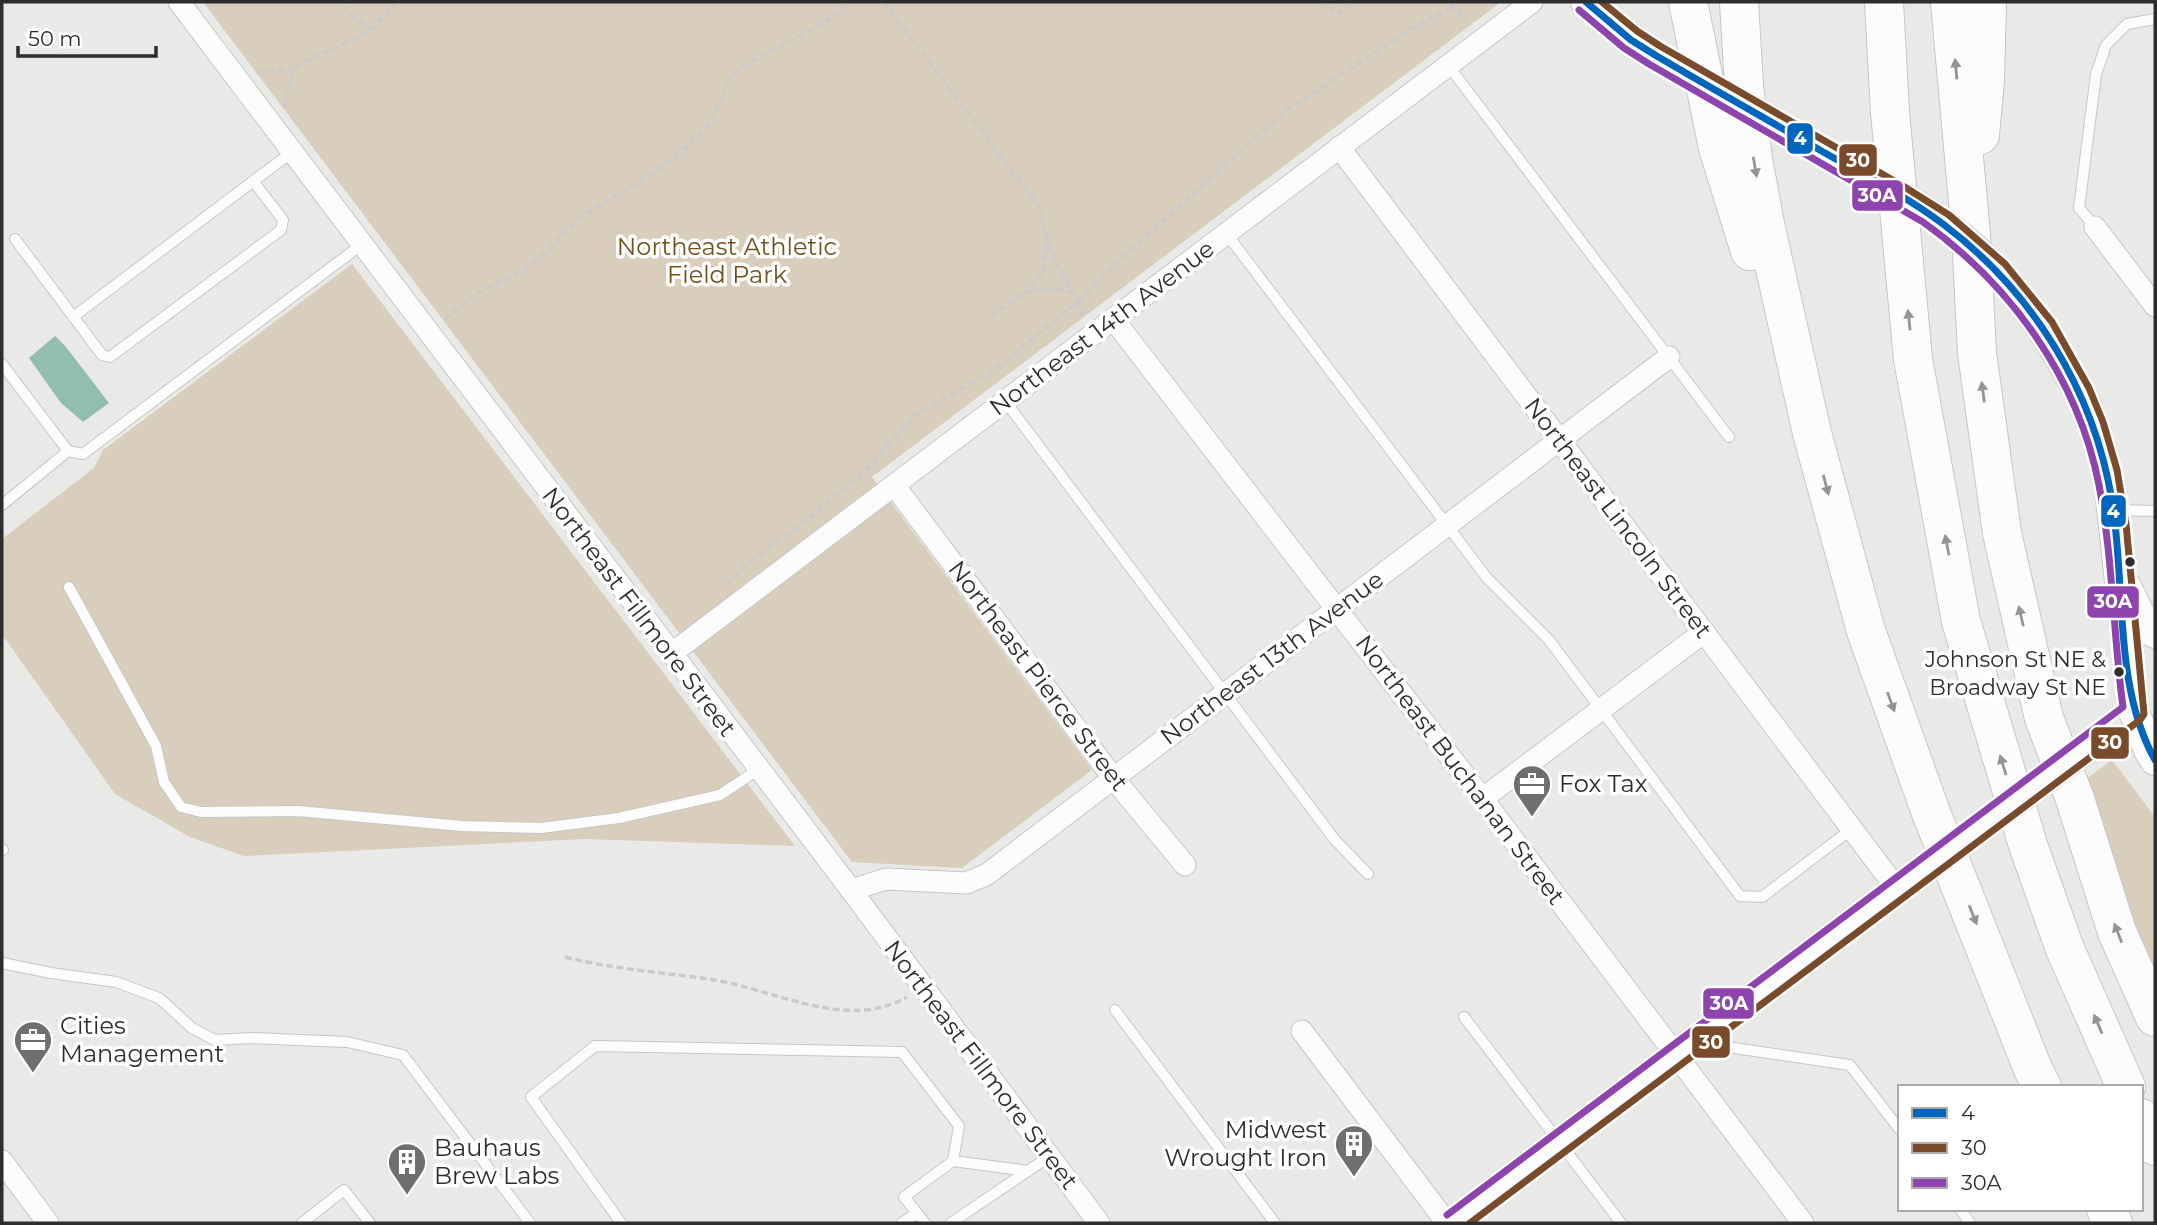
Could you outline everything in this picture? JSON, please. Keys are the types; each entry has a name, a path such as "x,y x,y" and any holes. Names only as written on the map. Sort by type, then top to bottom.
{"highway":[{"path":"1688,2 1728,185 1812,433"},
{"path":"1740,2 1744,86 1753,159 1779,291 1812,433 1871,644 1930,810 2041,1085"},
{"path":"1884,2 1890,112 1913,359 1961,621 2028,845 2066,949 2125,1085"},
{"path":"1950,2 1971,235 1977,354 2002,533 2044,718 2075,799 2117,932 2155,1017"},
{"path":"1971,235 1985,80 1987,2"},
{"path":"2143,1122 2155,1146"}],"street":[{"name":"Northeast Fillmore Street","path":"178,2 851,890 1099,1223"},
{"name":"Northeast 14th Avenue","path":"671,654 1532,2"},
{"path":"1586,2 1631,40 1655,55 1943,224 1988,262 2027,305 2059,353 2086,405 2104,460 2113,510 2127,666 2144,704 2149,750 2155,760"},
{"name":"Northeast Lincoln Street","path":"1339,147 1558,441 1853,828 1903,885"},
{"path":"2095,227 2155,306"},
{"name":"Northeast Buchanan Street","path":"1114,320 1482,799 1685,1049 1803,1223"},
{"name":"Northeast 13th Avenue","path":"851,890 886,879 966,883 986,875 1669,358"},
{"name":"Northeast Pierce Street","path":"894,485 1114,779 1185,865"},
{"path":"2120,576 2143,621 2155,633"},
{"path":"1482,799 1704,632"},
{"path":"1453,1223 2144,704"},
{"path":"1303,1031 1447,1223"},
{"path":"2,1161 48,1223"}],"lane":[{"path":"2095,227 2079,208 2096,74 2106,44 2127,24 2155,19"},
{"path":"1448,65 1729,437"},
{"path":"73,317 292,152"},
{"path":"15,239 102,355 110,357 281,230 283,220 253,181"},
{"path":"1226,233 1487,578 1549,640 1740,896 1762,897 1853,828"},
{"path":"2,364 68,451 83,454 361,245"},
{"path":"1005,401 1335,840 1368,874"},
{"path":"2,505 68,451"},
{"path":"2113,510 2155,511"},
{"path":"69,587 156,746 164,782 181,807 191,810 299,811 462,826 541,828 619,818 720,795 759,769"},
{"path":"2,964 116,982 159,998 192,1028 215,1040 251,1038 347,1042 403,1055 530,1223"},
{"path":"1115,1010 1275,1223"},
{"path":"1464,1017 1621,1223"},
{"path":"621,1223 531,1097 595,1046 902,1052 959,1126 953,1161 905,1197 925,1223"},
{"path":"1685,1049 1850,1065 1898,1127"},
{"path":"951,1223 1050,1156"},
{"path":"953,1161 1028,1171"},
{"path":"302,1223 344,1190 370,1223"},
{"path":"902,1223 918,1213"}],"path":[{"path":"257,74 293,68 365,34 395,2"},
{"path":"443,321 477,293 514,275 544,254 579,219 687,148 712,120 733,74 744,65 828,21 846,2"},
{"path":"884,2 1039,207 1048,245 1084,318"},
{"path":"1322,2 1330,6 1336,15 1354,2"},
{"path":"1450,2 1467,22"},
{"path":"344,7 369,29"},
{"path":"722,591 744,566 805,521 867,469 917,414 992,371 1077,302 1113,266 1288,109 1419,24 1454,7"},
{"path":"283,109 293,68"},
{"path":"991,316 1031,288 1042,273 1048,245"},
{"path":"1031,288 1072,292"},
{"path":"565,957 597,965 711,979 802,1004 836,1009 863,1010 892,1006 924,988"}],"green space":[{"name":"Northeast Athletic Field Park","path":"203,2 1501,2 872,477 1092,770 962,868 852,862"},
{"path":"352,264 795,846 585,839 244,856 190,837 115,794 2,634 2,539 94,468 103,450"},
{"path":"2112,760 2155,817 2155,981 2081,783"}],"shaded area":[{"path":"55,336 109,403 83,422 61,403 29,358"}],"transit line":[{"name":"4","path":"1586,2 1631,40 1655,55 1885,186 1929,214 1975,251 2031,312 2074,382 2091,420 2103,460 2116,533 2127,667 2142,731 2155,760"},
{"name":"30","path":"1470,1223 2140,720 2144,714 2126,524 2117,470 2103,422 2089,388 2052,322 2005,264 1949,215 1660,46 1602,2"},
{"name":"30A","path":"1447,1215 2123,707 2104,513 2089,446 2057,371 2012,305 1955,247 1923,222 1649,64 1624,48 1579,10"}],"place":[{"name":"Johnson St NE & Broadway St NE","path":"2119,672"},
{"name":"Fox Tax","path":"1532,818"},
{"name":"Cities Management","path":"33,1074"},
{"name":"Midwest Wrought Iron","path":"1354,1178"},
{"name":"Bauhaus Brew Labs","path":"407,1196"}]}
